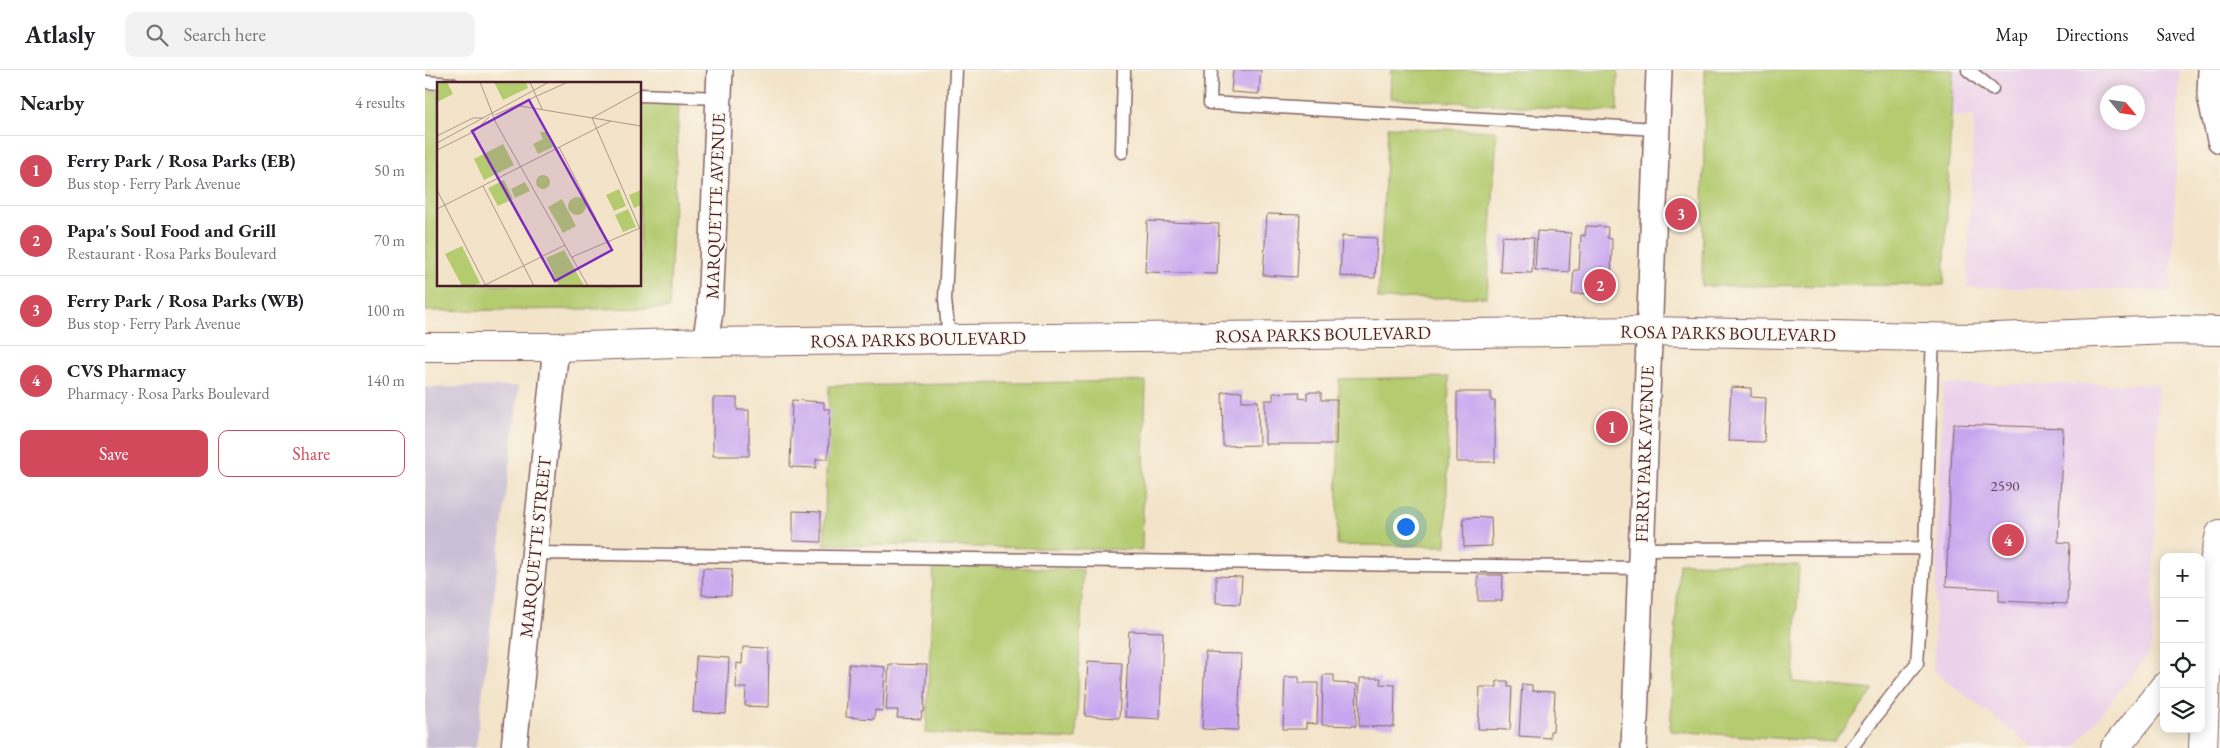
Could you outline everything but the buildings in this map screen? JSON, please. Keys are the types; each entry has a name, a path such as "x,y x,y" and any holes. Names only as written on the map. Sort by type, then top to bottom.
{"street":[{"name":"MARQUETTE AVENUE","path":"705,342 710,312 720,70"},
{"name":"FERRY PARK AVENUE","path":"1634,748 1659,70"},
{"path":"2211,70 2210,96 2220,140"},
{"name":"ROSA PARKS BOULEVARD","path":"425,348 556,347 705,342 1648,330 1971,338 2172,330 2220,331"},
{"name":"MARQUETTE STREET","path":"514,748 556,347"},
{"path":"2205,640 2210,580 2220,534"},
{"path":"2203,748 2205,643"},
{"path":"2115,748 2160,693"}],"lane":[{"path":"949,339 945,299 956,70"},
{"path":"1122,152 1124,70"},
{"path":"1211,70 1210,103 1656,129"},
{"path":"1968,70 1992,88"},
{"path":"641,95 719,98"},
{"path":"1851,748 1917,663 1925,548 1933,336"},
{"path":"534,553 1641,559 1925,548"}],"shaded area":[{"path":"1953,70 2180,70 2171,291 1967,287 1974,116 1951,116"},
{"path":"1943,384 2158,384 2152,644 2148,655 2074,748 2034,748 1933,670"},
{"path":"519,386 476,748 425,748 425,388"}],"green space":[{"path":"1391,70 1618,70 1617,112 1390,98"},
{"path":"1705,70 1953,70 1944,285 1702,286"},
{"path":"425,91 437,92 437,286 641,286 641,102 679,104 669,308 425,311"},
{"path":"1388,127 1497,131 1487,297 1378,299"},
{"path":"1449,377 1446,546 1337,545 1339,379"},
{"path":"1146,381 1142,550 824,544 829,386"},
{"path":"1679,563 1799,565 1793,682 1874,690 1834,742 1670,731"},
{"path":"934,564 1083,570 1076,739 926,733"}],"place":[{"name":"Ferry Park / Rosa Parks (WB)","path":"1681,214"},
{"name":"Papa's Soul Food and Grill","path":"1600,285"},
{"name":"Ferry Park / Rosa Parks (EB)","path":"1612,427"},
{"name":"CVS Pharmacy","path":"2008,540"}]}
